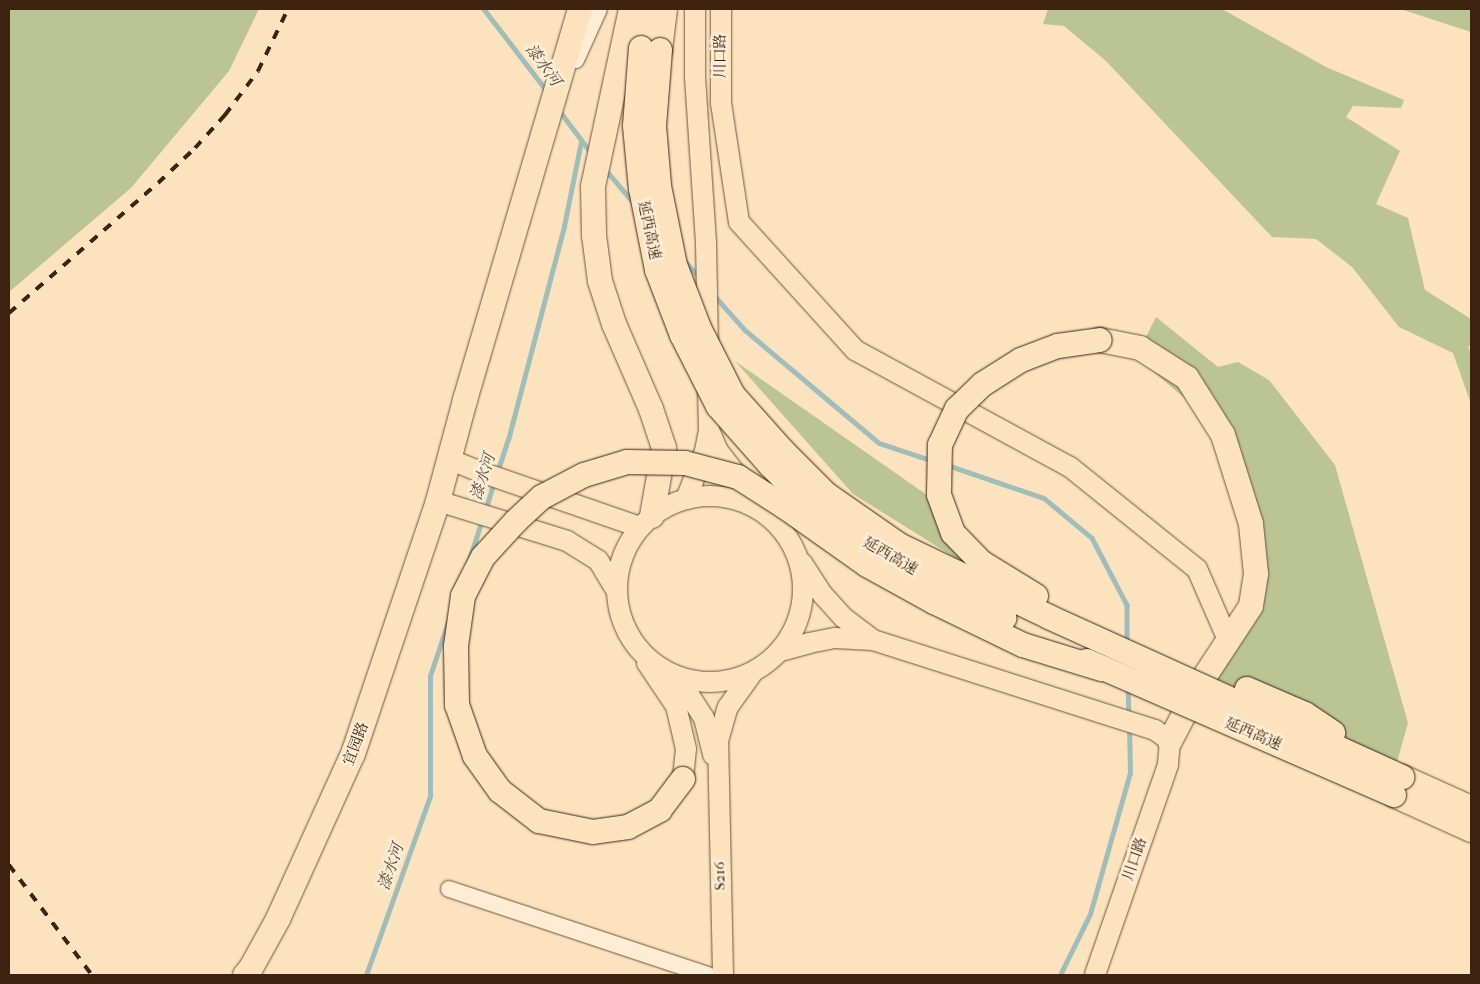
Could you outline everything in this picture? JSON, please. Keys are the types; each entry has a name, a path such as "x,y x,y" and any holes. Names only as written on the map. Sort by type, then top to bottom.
{"highway":[{"path":"470,402 580,9"},
{"path":"470,402 591,9"},
{"path":"631,9 593,186 594,235 600,281 614,324 651,409 664,448 646,522"},
{"name":"延西高速","path":"646,9 660,186 675,264 699,328 734,395 784,452 826,494 899,545 1398,786 1471,830"},
{"name":"延西高速","path":"666,9 650,49 635,126 641,189 657,270 682,335 718,406 770,465 812,507 873,548 1101,669 1398,786 1471,808"},
{"path":"1163,735 1202,682 1228,640 1251,606 1256,574 1251,524 1224,435 1187,378 1140,348 1100,340 1058,346 1021,360 983,384 957,409 940,445 939,495 952,534 981,562 1029,593 1305,714 1398,786"},
{"name":"宜园路","path":"245,975 251,968 278,919 353,754 470,402"},
{"path":"684,779 660,810 628,827 592,832 539,821 500,792 475,756 457,705 456,646 463,596 483,557 516,521 542,497 584,475 627,462 685,463 738,477 785,507 867,565 934,602 1023,644 1101,669"}],"main road":[{"path":"686,499 705,451 709,430 706,243 695,77 695,9"},
{"name":"川口路","path":"721,9 721,103"},
{"path":"700,161 721,103"},
{"path":"721,103 739,222 855,350 1070,467 1197,569 1228,640"},
{"path":"709,430 718,451 787,536 824,595 844,618 873,640"},
{"path":"451,460 590,509 646,522"},
{"path":"684,779 686,749 676,706 630,638 620,616 617,592 619,568 627,547 646,522 668,506 686,499 717,496 748,504 774,521"},
{"path":"438,502 568,541 598,560 617,592"},
{"path":"780,652 794,630 802,604 803,578 796,553"},
{"path":"630,638 644,655 689,694 704,718 718,777"},
{"path":"660,668 682,678 706,682 730,680 753,672 780,652 808,642 835,638 873,640 1102,713 1163,735"},
{"path":"718,777 718,741 728,707 753,672"},
{"name":"川口路","path":"1095,975 1168,765 1163,735"},
{"name":"S216","path":"718,777 722,975"}],"street":[{"path":"576,60 599,9"},
{"path":"449,889 708,975"}],"green space":[{"path":"9,9 259,9 229,71 131,188 9,292"},
{"path":"1048,9 1222,9 1326,67 1404,100 1401,108 1353,106 1346,117 1400,151 1376,204 1408,218 1425,290 1471,319 1471,346 1468,346 1471,355 1471,404 1453,353 1399,327 1352,267 1316,239 1272,237 1106,61 1064,26 1043,24"},
{"path":"1400,9 1471,9 1471,32"},
{"path":"1156,317 1218,367 1238,362 1269,380 1335,465 1408,723 1397,762 1217,679 1257,601 1255,531 1201,412 1136,357"},
{"path":"735,361 937,502 978,572 853,494"}],"waterway":[{"name":"漆水河","path":"484,9 547,91"},
{"name":"漆水河","path":"559,110 592,154"},
{"name":"漆水河","path":"497,473 508,440 564,226 581,142"},
{"path":"605,169 634,203"},
{"path":"684,260 700,278"},
{"path":"713,294 745,330 879,443 933,461"},
{"path":"947,465 1044,498 1092,538 1127,605 1127,645"},
{"name":"漆水河","path":"485,511 494,482"},
{"name":"漆水河","path":"468,563 482,520"},
{"name":"漆水河","path":"366,975 430,796 430,676 448,622"},
{"path":"1128,687 1129,717"},
{"path":"1060,975 1090,914 1130,773 1129,727"}],"railway":[{"path":"9,313 158,183 195,148 225,115 258,71 288,9"},
{"path":"9,865 92,975"}]}
